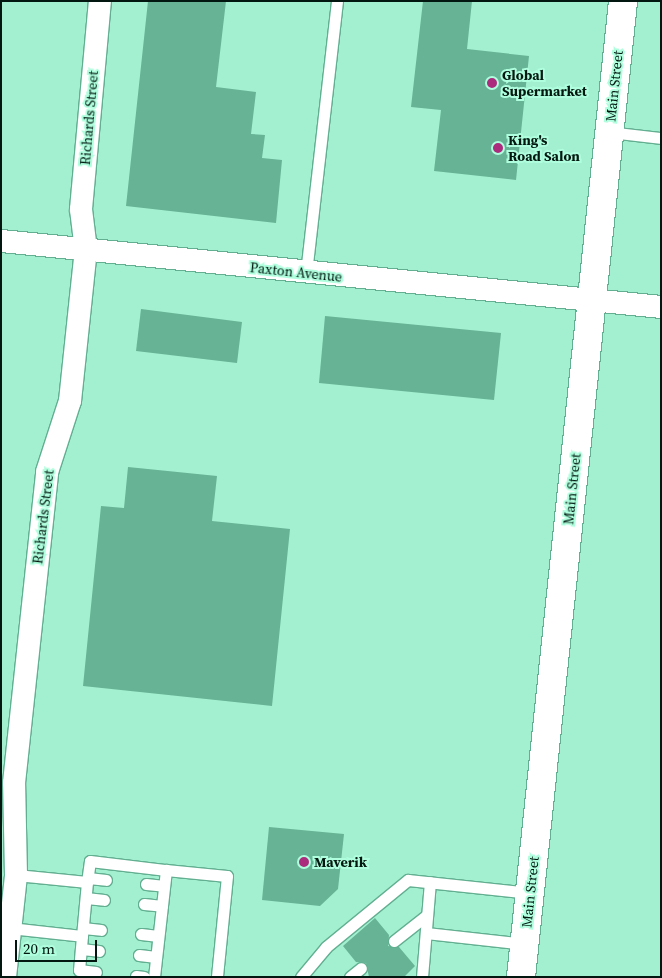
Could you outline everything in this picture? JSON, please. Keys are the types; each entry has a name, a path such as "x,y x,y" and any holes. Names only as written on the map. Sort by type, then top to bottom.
{"street":[{"name":"Richards Street","path":"5,977 16,875 14,783 46,472 70,401 86,250 81,209 100,1"},
{"name":"Main Street","path":"521,977 623,1"},
{"name":"Paxton Avenue","path":"1,241 661,307"}],"lane":[{"path":"306,273 337,1"},
{"path":"609,132 661,138"},
{"path":"96,972 79,970 90,861 227,876 217,977"},
{"path":"154,977 166,870"},
{"path":"16,875 106,880"},
{"path":"301,977 326,947 408,880 530,893"},
{"path":"422,977 430,882"},
{"path":"146,884 164,886"},
{"path":"86,898 104,900"},
{"path":"144,904 162,906"},
{"path":"394,941 428,915"},
{"path":"10,928 82,932 101,930"},
{"path":"426,933 525,944"},
{"path":"141,934 158,936"},
{"path":"81,949 99,951"},
{"path":"139,955 156,957"},
{"path":"350,977 361,968"}],"building":[{"path":"148,1 226,1 216,87 256,92 251,134 265,135 262,158 282,160 276,223 126,206"},
{"path":"423,1 472,1 467,49 529,56 516,180 434,171 441,110 411,107"},
{"path":"141,309 242,322 237,363 136,351"},
{"path":"325,316 501,333 494,400 319,383"},
{"path":"128,467 217,476 212,521 290,529 272,706 83,686 101,506 124,508"},
{"name":"Maverik","path":"269,827 344,834 338,889 320,906 262,900"},
{"path":"375,918 389,935 388,946 399,947 415,966 404,977 369,977 366,963 356,962 343,946"}],"place":[{"name":"Global Supermarket","path":"492,83"},
{"name":"King's Road Salon","path":"498,148"},
{"name":"Maverik","path":"304,862"}]}
